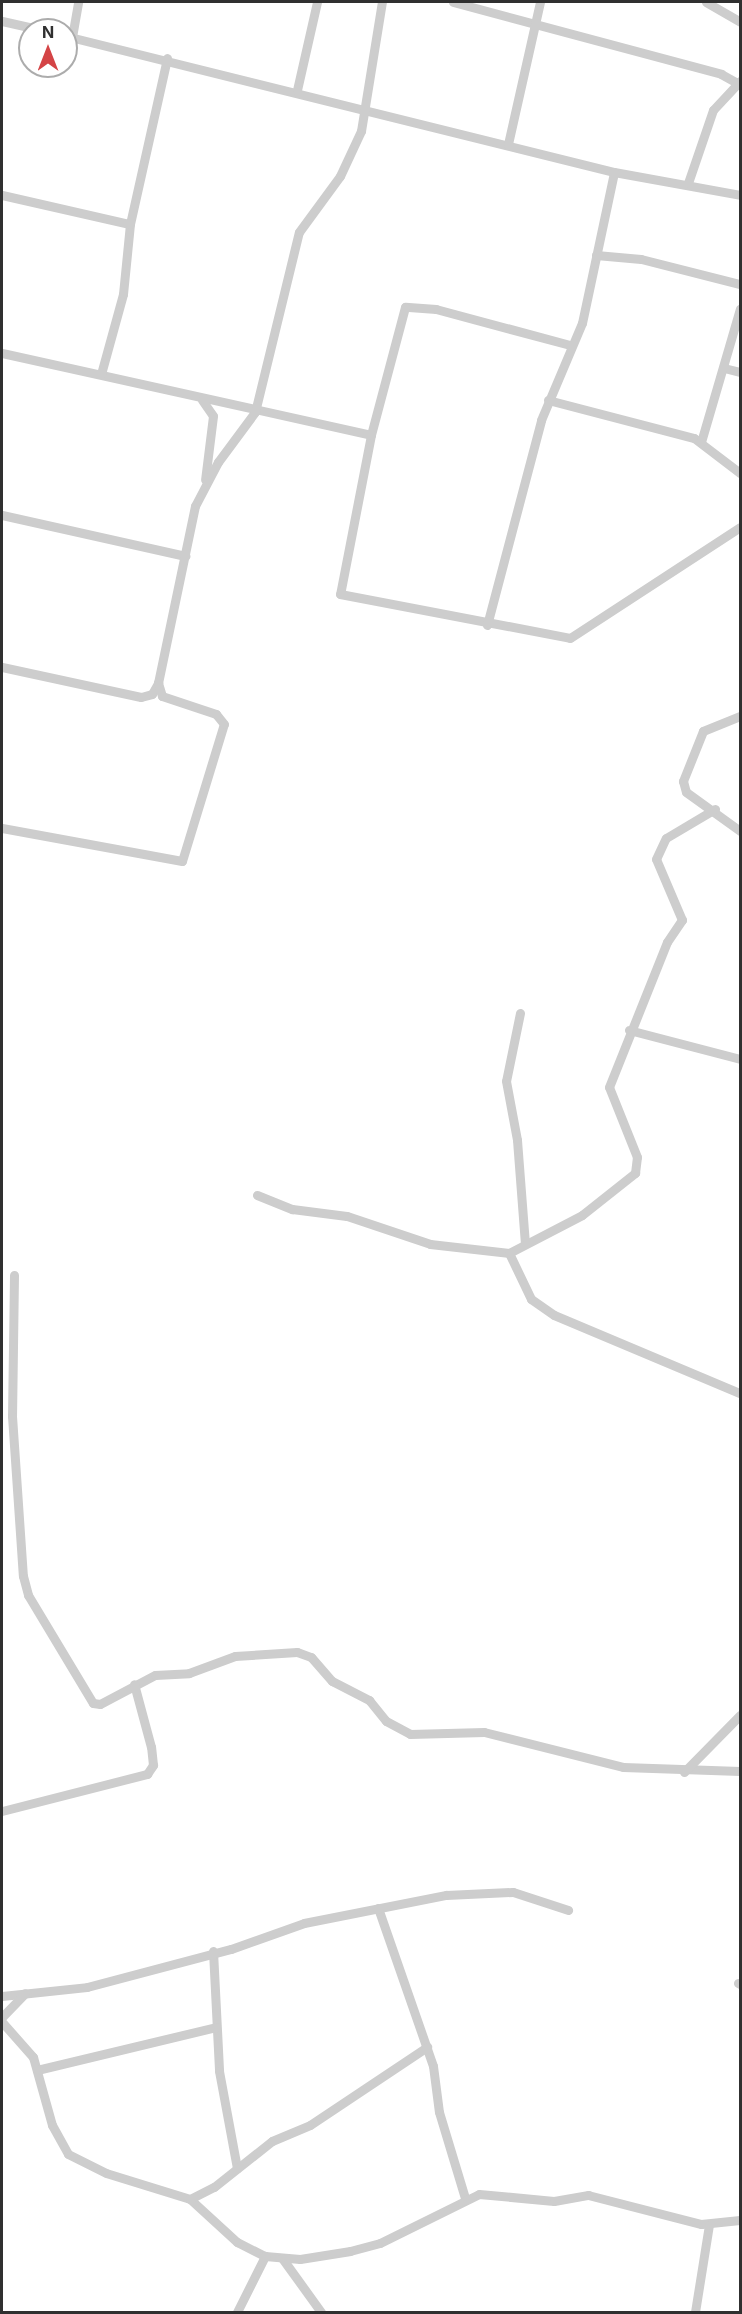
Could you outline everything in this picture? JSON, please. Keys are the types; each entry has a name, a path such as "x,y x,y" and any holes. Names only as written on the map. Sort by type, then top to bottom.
{"street":[{"path":"74,18 78,2"},
{"path":"297,90 317,2"},
{"path":"204,489 255,412 299,232 340,176 361,131 382,2"},
{"path":"453,2 721,74 739,82 701,134 688,183"},
{"path":"508,144 540,2"},
{"path":"706,2 741,22"},
{"path":"2,21 18,25"},
{"path":"78,38 297,90 614,172 688,183 741,195"},
{"path":"101,374 123,294 130,224 167,58"},
{"path":"488,625 549,400 570,345 582,323 614,172"},
{"path":"2,195 130,224"},
{"path":"596,255 641,259 741,284"},
{"path":"570,345 411,304 402,312 371,435 340,594 488,625 570,638 741,527"},
{"path":"701,442 741,309"},
{"path":"2,353 101,374 255,412 371,435"},
{"path":"724,368 741,372"},
{"path":"2,667 141,697 152,694 158,683 185,556 204,489 214,426 202,400"},
{"path":"549,400 701,442 741,473"},
{"path":"2,515 185,556"},
{"path":"2,828 182,861 224,724 216,714 167,699 158,683"},
{"path":"741,716 703,731 683,781 686,792 715,808 741,831"},
{"path":"257,1195 292,1209 347,1216 430,1244 509,1253 582,1215 635,1173 637,1157 610,1096 629,1030 682,920 656,869 658,849 666,838 715,808"},
{"path":"520,1012 506,1081 517,1140 525,1244"},
{"path":"629,1030 741,1059"},
{"path":"509,1253 531,1299 546,1311 741,1393"},
{"path":"14,1275 12,1416 28,1595 85,1696 100,1704 134,1684 235,1656 304,1654 341,1688 369,1700 386,1721 410,1734 484,1732 623,1767 684,1772 741,1771"},
{"path":"2,1810 147,1774 153,1764 151,1747 134,1684"},
{"path":"684,1772 741,1715"},
{"path":"2,1996 87,1987 304,1923 446,1895 513,1892 568,1910"},
{"path":"378,1908 427,2047 465,2198"},
{"path":"213,1951 216,2026 237,2168"},
{"path":"2,2017 25,1993"},
{"path":"2,2022 29,2050 59,2142 76,2161 190,2199 237,2242 265,2256 282,2259 380,2243 465,2198 479,2194 554,2201 588,2195 709,2225 741,2220"},
{"path":"37,2070 216,2026"},
{"path":"190,2199 237,2168 272,2141 310,2125 427,2047"},
{"path":"695,2313 709,2225"},
{"path":"237,2313 265,2256"},
{"path":"282,2259 321,2313"}]}
